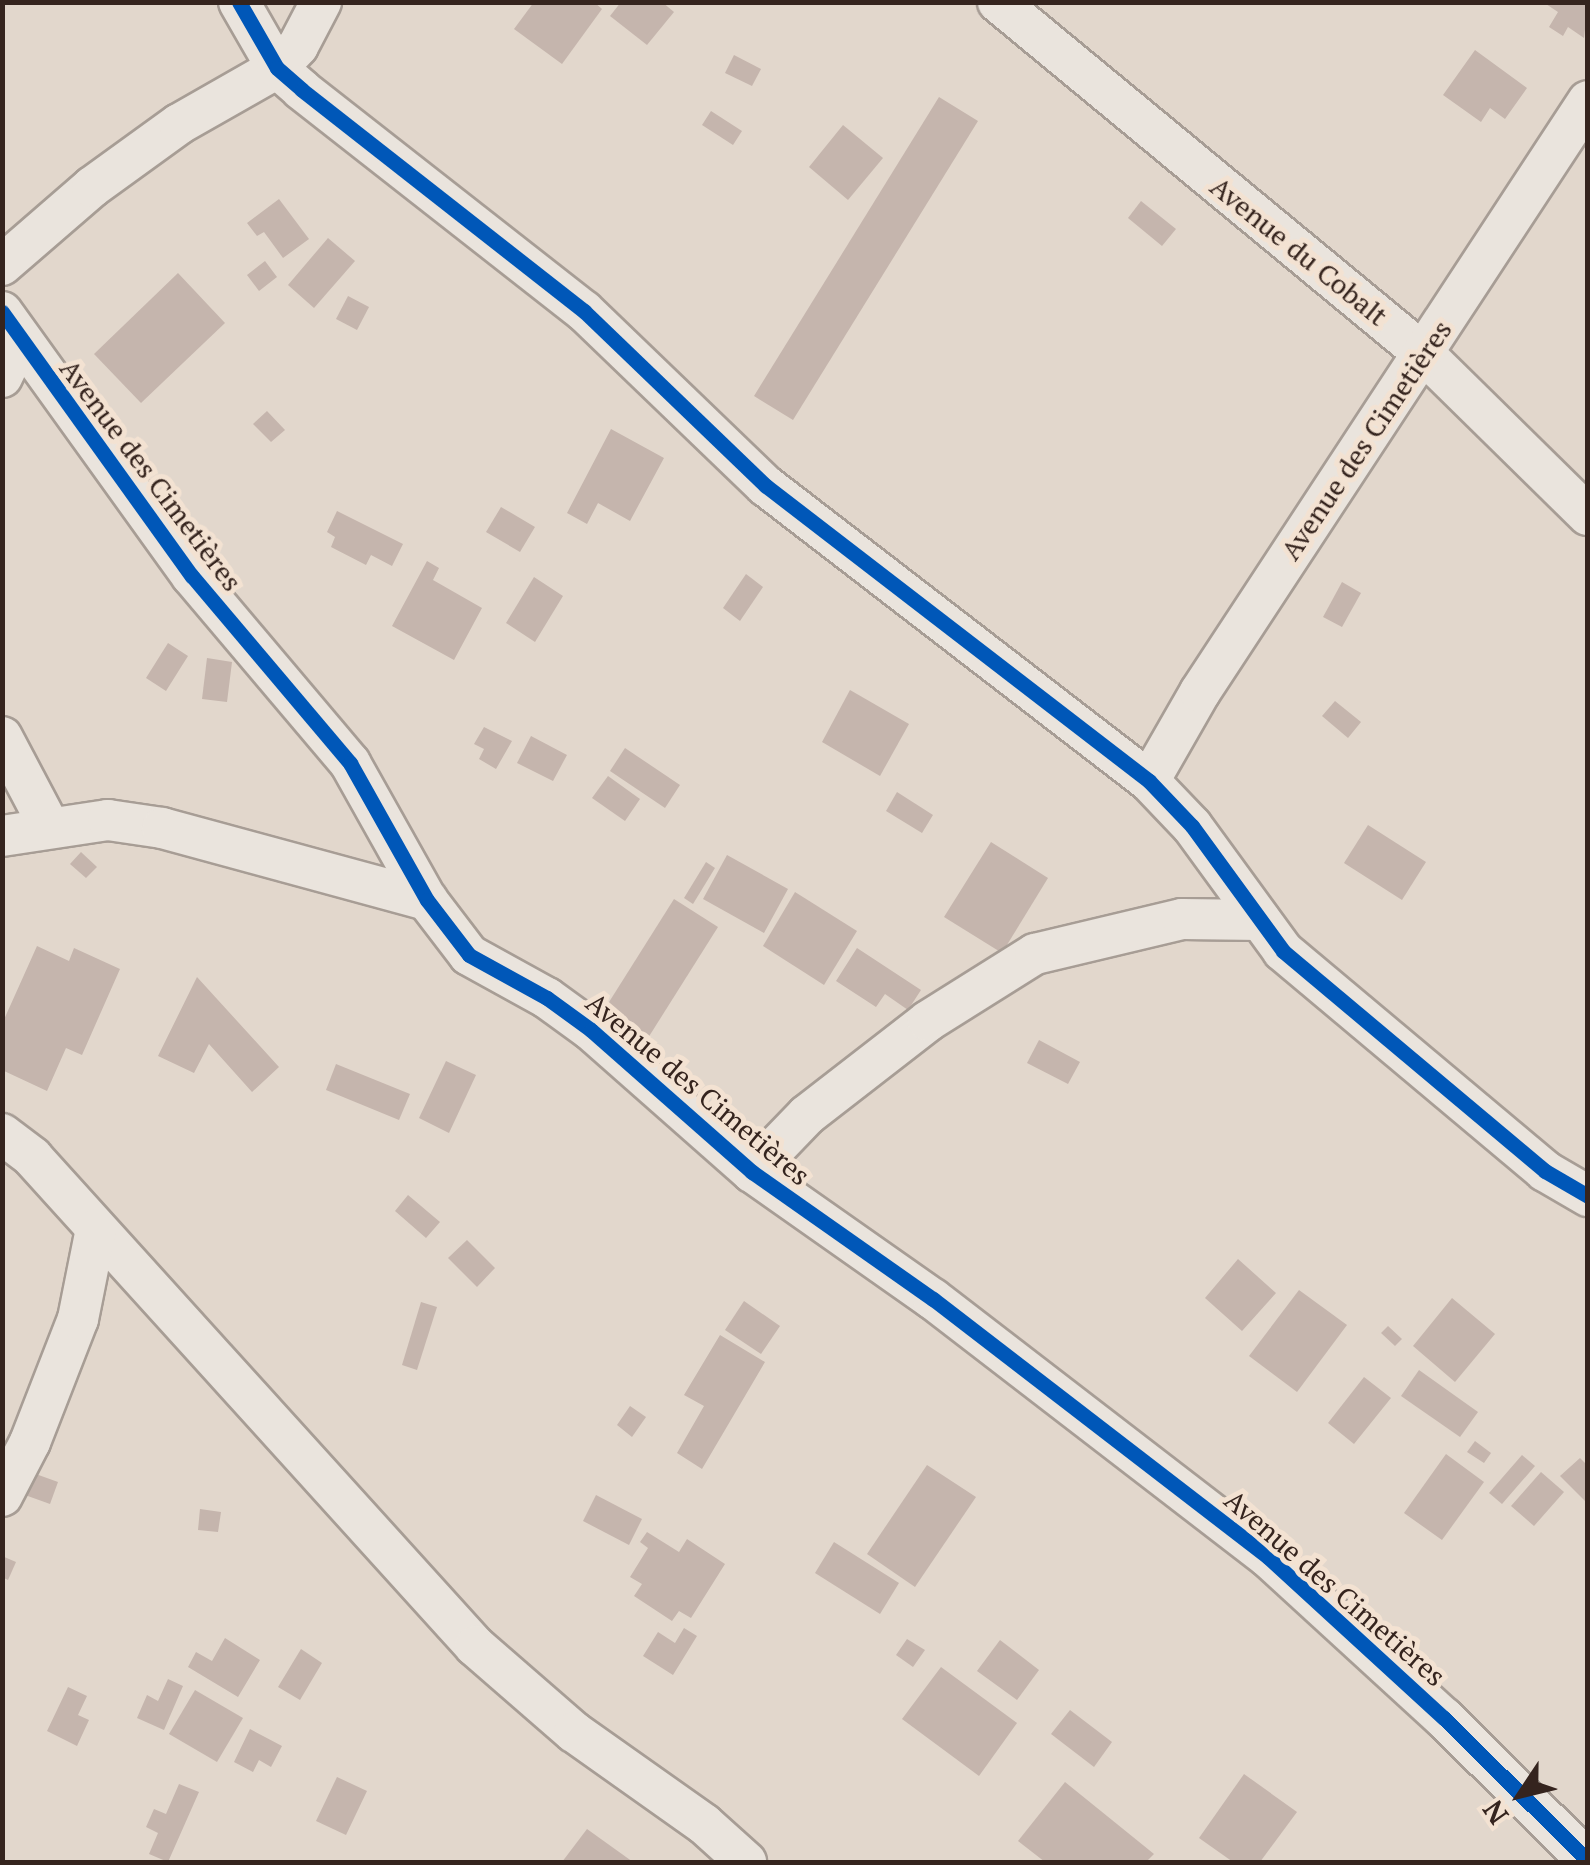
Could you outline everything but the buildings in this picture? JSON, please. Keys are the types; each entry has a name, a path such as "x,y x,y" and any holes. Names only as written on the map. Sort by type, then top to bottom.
{"street":[{"path":"239,2 277,68 584,311 766,486 1149,781 1192,826 1283,951 1546,1170 1588,1196"},
{"path":"2,265 106,176 180,124 277,68 298,46 321,2"},
{"name":"Avenue du Cobalt","path":"998,2 1424,354 1588,515"},
{"name":"Avenue des Cimetières","path":"1149,781 1200,692 1588,101"},
{"path":"2,377 11,326"},
{"name":"Avenue des Cimetières","path":"11,326 192,576 350,763 427,900 469,955 547,998 591,1030 752,1172 933,1299 1268,1557 1444,1718 1588,1861"},
{"path":"2,737 50,828"},
{"path":"2,836 108,820 162,828 427,900"},
{"path":"752,1172 807,1115 928,1021 1034,954 1182,919 1260,920"},
{"path":"2,1134 32,1157 475,1646 574,1732 704,1824 746,1862"},
{"path":"2,1496 30,1442 78,1319 96,1229"}],"cycle path":[{"path":"239,2 277,68 584,311 766,486 1149,781 1192,826 1283,951 1545,1171 1588,1196"},
{"path":"2,312 192,576 350,763 427,900 469,955 547,998 591,1030 752,1172 933,1299 1268,1557 1444,1718 1588,1861"}]}
